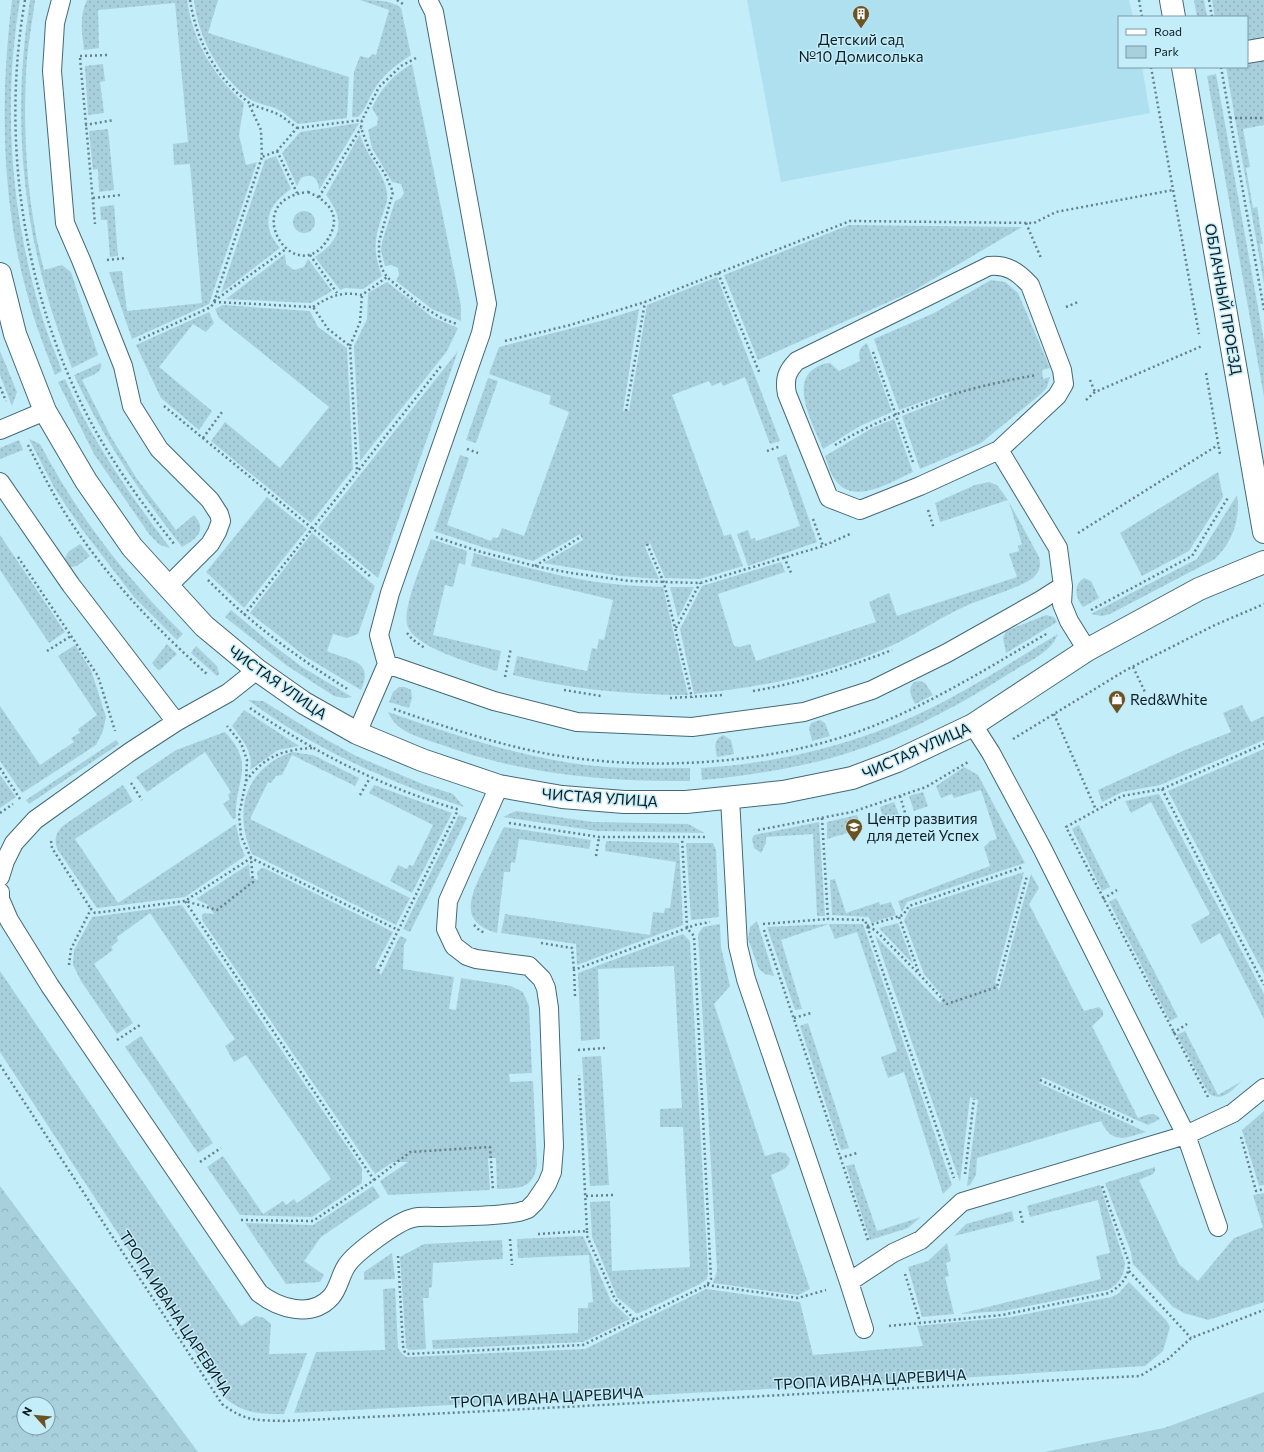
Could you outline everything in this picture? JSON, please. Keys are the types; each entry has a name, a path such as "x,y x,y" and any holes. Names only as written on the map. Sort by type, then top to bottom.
{"street":[{"path":"1171,0 1174,16"},
{"path":"1248,52 1264,49"},
{"name":"ОБЛАЧНЫЙ ПРОЕЗД","path":"1183,68 1264,532"},
{"name":"ЧИСТАЯ УЛИЦА","path":"0,274 14,334 45,411 86,481 132,547 167,587 218,639 257,670 304,703 357,733 422,760 499,786 562,797 624,802 686,802 783,792 852,778 897,761 973,725 1087,650 1199,589 1264,562"}],"lane":[{"path":"61,0 55,23 52,71 65,223 82,260 123,366 132,406 159,449 210,500 221,520 214,538 167,587"},
{"path":"357,733 387,664 379,635 390,593 481,333 488,304 434,12 428,0"},
{"path":"1000,265 1012,270 1030,285 1062,370 1064,380 1060,393 999,450 920,486 860,510 829,498 787,394 785,385 786,376 797,361 865,329 990,266 1000,265"},
{"path":"0,430 45,411"},
{"path":"999,450 1058,548 1063,586 1062,604 1069,621 1087,650"},
{"path":"0,482 71,585 176,722"},
{"path":"387,664 494,701 577,722 692,727 804,712 872,690 954,650 1063,586"},
{"path":"0,877 5,861 14,843 35,820 130,752 176,722 228,693 257,670"},
{"path":"973,725 991,753 1042,848 1186,1135 1218,1227"},
{"path":"0,892 0,899 9,920 50,986 259,1292 267,1300 286,1308 296,1310 320,1305 331,1297 342,1274 355,1256 370,1242 412,1218 494,1214 528,1210 547,1184 552,1172 554,1146 549,1008 546,988 542,979 529,966 476,959 467,956 454,946 446,929 448,901 499,786"},
{"path":"730,798 730,834 738,946 746,979 864,1329"},
{"path":"849,1282 893,1253 921,1240 962,1202 1186,1135 1233,1113 1264,1088"}],"path":[{"path":"25,0 20,30 16,83 16,150 23,208 33,266 48,320 68,373 94,427 147,510 191,563 244,615 284,647 357,694 372,701 430,722 517,748 582,759 660,763 728,761 807,748 867,729 928,703 1069,621 1192,556 1229,496 1228,487 1256,482"},
{"path":"190,0 193,21 209,58 227,83 248,102 277,113 297,128"},
{"path":"397,0 404,7"},
{"path":"1139,0 1142,16"},
{"path":"1209,0 1212,16"},
{"path":"80,49 85,125 95,228"},
{"path":"415,52 418,66"},
{"path":"80,56 108,55"},
{"path":"319,197 361,128 362,120 379,87 401,66 416,58"},
{"path":"1151,68 1200,338"},
{"path":"1221,68 1264,310"},
{"path":"214,302 262,157 261,130 248,102"},
{"path":"1230,118 1264,118"},
{"path":"85,125 114,120"},
{"path":"262,157 277,151 297,128 362,120"},
{"path":"361,128 370,152 385,174 393,192 378,242 379,256 387,277 430,312 443,319 463,326"},
{"path":"277,151 297,193"},
{"path":"481,333 496,344 570,325 645,302 850,221 1034,223 1056,212 1173,190"},
{"path":"308,192 319,197 327,204 332,213 335,223 331,234 323,246 310,255 297,255 286,249 278,240 273,219 276,209 282,201 297,193 308,192"},
{"path":"92,198 121,195"},
{"path":"136,341 210,307 214,302 286,249"},
{"path":"310,255 337,293"},
{"path":"101,261 127,258"},
{"path":"214,302 313,307 337,293 362,295 387,277"},
{"path":"358,470 350,346 360,322 362,295"},
{"path":"626,411 645,302"},
{"path":"1061,309 1078,302"},
{"path":"313,307 328,329 350,346"},
{"path":"865,329 917,470 920,486 934,529"},
{"path":"1084,402 1095,392 1202,346 1203,353"},
{"path":"244,615 445,360"},
{"path":"1058,548 1083,530 1218,445 1205,369"},
{"path":"813,457 865,428 896,414 981,386 1062,370"},
{"path":"159,402 390,593"},
{"path":"203,438 222,412"},
{"path":"767,452 786,444"},
{"path":"435,536 535,566 623,580 664,583 700,583 823,546 852,533"},
{"path":"535,566 582,536"},
{"path":"647,544 664,583 692,698"},
{"path":"18,557 98,676 116,734"},
{"path":"784,557 792,575"},
{"path":"676,628 700,583"},
{"path":"404,630 412,639 433,652"},
{"path":"46,651 71,636"},
{"path":"746,692 788,685 850,666 898,647"},
{"path":"505,678 511,648"},
{"path":"1133,667 1145,692"},
{"path":"498,676 512,680"},
{"path":"557,689 608,696"},
{"path":"663,699 731,694"},
{"path":"1054,714 1096,810"},
{"path":"219,729 227,726 231,720"},
{"path":"51,838 52,848 91,909 95,912 185,901 217,910 253,882 251,858 241,836 239,815 246,781 247,760 240,742 227,726"},
{"path":"1210,1099 1206,1096 1066,827 1122,796 1162,789 1264,744"},
{"path":"246,781 258,768 278,753 313,748"},
{"path":"965,763 974,765"},
{"path":"0,768 21,799 0,813"},
{"path":"128,778 142,800"},
{"path":"360,795 370,778"},
{"path":"1162,789 1264,985"},
{"path":"900,796 907,819"},
{"path":"378,971 458,810"},
{"path":"822,818 828,919"},
{"path":"596,856 599,837"},
{"path":"402,1252 397,1258 402,1346 405,1353 409,1354 583,1345 707,1285 711,1279 712,1273 695,944 694,936 687,928 682,838"},
{"path":"185,901 251,858"},
{"path":"251,858 398,930"},
{"path":"868,926 899,917 903,915 909,906 1030,865"},
{"path":"868,926 875,930 947,1004 997,987 1028,872"},
{"path":"1103,899 1117,890"},
{"path":"185,901 374,1180"},
{"path":"70,971 69,964 71,949 91,909"},
{"path":"899,917 919,974"},
{"path":"868,1240 762,924 828,919 865,920 954,1180"},
{"path":"471,922 480,931 492,936"},
{"path":"574,970 687,928"},
{"path":"536,942 572,948 575,1002"},
{"path":"794,1018 811,1012"},
{"path":"1173,1033 1187,1024"},
{"path":"112,1034 117,1041 140,1025"},
{"path":"577,1042 578,1058"},
{"path":"578,1050 605,1048"},
{"name":"ТРОПА ИВАНА ЦАРЕВИЧА","path":"0,1065 222,1404 236,1415 251,1420 285,1421 559,1408 821,1392 1140,1376 1168,1359 1191,1338 1264,1310"},
{"path":"579,1073 587,1236 615,1299 636,1320"},
{"path":"1040,1080 1145,1128 1150,1147"},
{"path":"965,1175 974,1099"},
{"path":"1239,1131 1256,1191 1264,1189"},
{"path":"239,1220 313,1220 374,1180 410,1152 490,1147 495,1236 510,1236 512,1265"},
{"path":"196,1156 200,1163 222,1148"},
{"path":"840,1158 857,1153"},
{"path":"1094,1163 1127,1257 1129,1272 1191,1338"},
{"path":"586,1196 613,1195"},
{"path":"533,1234 587,1231"},
{"path":"903,1266 920,1322"},
{"path":"864,1329 920,1322 1002,1315 1110,1293 1121,1284 1129,1272"},
{"path":"707,1285 798,1298 849,1282"}],"shaded area":[{"path":"747,0 1129,0 1133,16 1118,16 1118,68 1142,68 1150,113 781,182"}],"green space":[{"path":"12,0 20,0 15,40 11,121 17,202 23,242 32,281 45,326 62,371 55,375 37,327 28,297 12,224 5,150 5,112 8,37"},
{"path":"30,0 35,0 28,46 25,122 30,197 38,246 44,270 62,265 71,272 98,355 72,368 42,278 32,232 26,187 22,141 21,94 24,47"},
{"path":"87,0 187,0 194,30 206,57 223,81 244,103 239,135 246,165 257,162 209,304 132,339 109,272 122,271 127,311 202,303 190,164 174,165 173,144 188,142 175,3 98,10 99,48 84,50 82,18 84,6"},
{"path":"194,0 218,0 208,33 349,77 347,118 298,124 278,110 250,99 229,79 212,55 200,28"},
{"path":"360,0 377,0 388,2 401,8 411,55 395,66 378,84 361,114 358,117 352,117 354,72 360,56 369,58 372,54 376,55 389,10"},
{"path":"1194,0 1204,0 1207,16 1197,16"},
{"path":"1212,0 1264,0 1264,43 1248,46 1248,16 1215,16"},
{"path":"1264,53 1264,125 1243,129 1250,167 1246,168 1253,208 1257,207 1263,244 1260,244 1264,268 1264,284 1226,68 1248,68 1248,56"},
{"path":"103,64 105,81 100,82 104,113 88,115 85,66"},
{"path":"412,64 461,306 461,321 432,309 396,281 399,275 398,268 391,265 385,266 381,251 382,242 395,201 401,198 404,193 401,184 392,182 372,148 368,130 377,125 378,118 372,108 379,95 393,77"},
{"path":"1216,74 1264,341 1264,397 1207,76"},
{"path":"359,123 319,190 318,182 312,176 305,176 301,178 297,186 282,153 300,132"},
{"path":"108,129 114,190 99,192 98,169 93,170 89,131"},
{"path":"360,134 366,150 380,172 386,187 386,206 376,239 377,260 382,276 363,289 345,288 340,290 315,257 331,243 336,236 338,229 337,213 326,195"},
{"path":"276,156 291,189 276,202 269,216 268,223 270,231 280,248 221,293 265,160"},
{"path":"114,205 118,256 110,257 107,220 101,220 100,207"},
{"path":"304,211 308,212 314,218 314,226 308,232 304,233 300,232 294,226 293,222 294,218 300,212"},
{"path":"849,225 1022,227 913,291 758,360 724,275"},
{"path":"285,254 286,264 294,270 304,267 308,259 332,291 311,303 226,299"},
{"path":"717,277 780,441 770,444 745,377 723,386 721,382 712,386 709,381 672,395 724,536 731,534 743,566 700,579 665,578 650,543 645,547 659,579 620,576 544,563 583,540 580,534 533,561 482,547 434,531 460,455 469,458 447,525 491,541 493,537 498,538 502,528 524,536 569,412 549,404 551,396 489,374 499,347 604,320 639,309 623,411 629,411 647,305"},
{"path":"991,280 1005,282 1018,293 1050,368 1042,370 1043,379 1050,377 1047,387 1041,394 981,443 920,469 902,416 947,398 949,392 899,410 874,339 934,313"},
{"path":"387,282 432,317 458,328 447,351 360,461 354,346 367,319 368,293"},
{"path":"223,305 310,311 318,327 347,348 353,469 311,523 211,441 225,422 280,468 329,407 219,318 215,309"},
{"path":"209,312 214,323 206,332 193,324 159,367 212,411 199,430 161,398 136,345"},
{"path":"867,343 892,412 860,426 823,449 804,398 806,378 811,371 822,364 830,363 839,371 860,361 860,351"},
{"path":"0,351 17,392 12,406 0,375"},
{"path":"458,351 378,578 318,528"},
{"path":"101,363 100,370 98,372 82,380 111,437 137,479 176,530 194,515 198,521 200,530 196,538 182,547 151,506 109,442 74,375"},
{"path":"488,378 498,381 476,443 466,440"},
{"path":"65,379 87,424 126,488 170,548 160,545 149,534 94,454 58,382"},
{"path":"894,419 913,472 874,489 863,492 844,488 832,475 825,456 874,427"},
{"path":"29,439 40,444 70,496 104,545 142,591 183,634 177,640 134,597 81,528 55,489"},
{"path":"19,440 23,450 0,459 0,448"},
{"path":"786,454 817,542 748,566 737,534 748,530 751,539 755,538 756,541 800,526 777,458"},
{"path":"1218,472 1223,497 1189,551 1142,576 1120,533"},
{"path":"989,482 997,485 1008,500 940,522 935,503 975,485"},
{"path":"1237,495 1238,513 1234,530 1226,545 1215,559 1110,614 1102,616 1091,614 1197,559"},
{"path":"267,497 307,529 244,608 206,572"},
{"path":"1009,502 1039,557 1039,570 1029,581 968,605 893,645 845,664 796,678 771,683 694,694 680,629 702,586 781,562 785,572 718,594 734,646 740,647 750,644 756,661 876,622 869,602 889,593 897,616 1017,577 1009,554 1019,551 1018,546 1022,544"},
{"path":"312,533 375,586 358,634 347,638 333,634 327,651 351,660 362,667 365,672 361,690 306,657 250,613"},
{"path":"0,535 65,632 49,643 0,570"},
{"path":"431,539 467,551 465,565 459,563 453,587 445,585 433,635 501,651 497,671 461,660 432,647 420,640 411,632 407,624 408,606 411,594"},
{"path":"80,544 90,556 77,566 71,567 67,564 65,558 68,552"},
{"path":"474,553 578,579 620,585 663,587 688,695 644,694 600,690 556,684 513,675 517,656 587,671 592,648 597,649 599,639 604,640 613,600 471,566"},
{"path":"1084,578 1091,581 1099,598 1083,607 1076,592 1080,581"},
{"path":"670,587 694,587 678,618"},
{"path":"231,610 302,667 352,697 344,698 334,696 286,665 225,617"},
{"path":"1046,615 1054,617 1057,622 1006,653 1003,638 1006,631"},
{"path":"1058,634 1050,647 1031,661 944,712 873,744 849,753 809,764 733,777 702,780 701,768 754,763 834,746 910,718 986,678"},
{"path":"167,644 177,654 160,670 157,669 152,663"},
{"path":"75,645 91,670 106,717 103,731 96,745 22,793 0,761 0,706 40,765 74,742 71,738 80,733 78,729 97,715 58,656"},
{"path":"196,646 217,666 219,674 217,676 191,653"},
{"path":"920,681 925,683 933,695 915,704 910,690 914,682"},
{"path":"399,687 405,687 411,690 412,698 409,708 389,702 393,692"},
{"path":"248,700 263,701 318,735 356,756 425,785 453,794 464,807 379,775 325,749 273,718"},
{"path":"1242,705 1251,722 1264,716 1264,740 1160,785 1122,792 1102,802 1098,790 1185,750 1231,732 1223,713"},
{"path":"244,710 299,746 278,750 250,770 251,764 249,752 232,726"},
{"path":"388,712 470,739 532,756 605,767 690,768 690,781 594,778 501,763 409,733 397,725"},
{"path":"820,720 825,723 830,736 812,741 809,728 811,723"},
{"path":"225,732 235,744 240,754 242,764 242,774 236,805 236,818 233,819 223,804 230,799 228,795 231,792 205,752 147,792 136,777 176,750"},
{"path":"723,735 731,740 734,754 717,757 715,747 716,742"},
{"path":"116,740 119,744 29,804 26,800"},
{"path":"1264,749 1264,974 1168,791"},
{"path":"292,752 313,755 359,778 355,786 292,755 282,775 276,776 271,783 268,782 250,819 410,898 396,925 252,854 246,838 244,822 244,807 247,793 254,780 263,769 276,759"},
{"path":"964,767 978,775 1025,863 907,902 902,912 898,901 990,866 984,847 990,841 997,839 981,790 954,798 952,794 941,798 936,786"},
{"path":"0,775 16,797 0,808"},
{"path":"123,785 133,801 75,839 118,903 236,824 240,844 245,856 185,897 97,908 58,850 56,846 56,836 64,825"},
{"path":"374,785 452,813 412,893 390,881 398,865 407,869 409,865 413,866 433,825 369,793"},
{"path":"923,792 928,806 914,811 909,796"},
{"path":"1159,794 1264,994 1264,1019 1220,933 1201,944 1191,925 1210,914 1151,802 1131,813 1125,801"},
{"path":"894,802 899,815 884,820 880,807"},
{"path":"516,811 593,822 688,824 705,833 597,831 503,817"},
{"path":"459,815 467,818 410,932 403,929"},
{"path":"857,815 861,829 827,839 827,822"},
{"path":"819,822 825,916 817,916 813,834 766,837 766,843 761,853 754,848 752,839 754,835"},
{"path":"1079,825 1110,887 1102,891 1072,829"},
{"path":"504,827 591,840 589,849 519,839 515,863 511,862 510,872 504,872 497,933 484,928 476,922 472,914 471,906 472,896 476,886"},
{"path":"606,841 679,843 683,925 577,965 576,944 501,933 505,914 650,935 653,912 664,913 665,908 670,908 676,862 605,851"},
{"path":"686,843 713,843 716,850 719,917 691,920"},
{"path":"249,864 250,877 258,880 257,872 261,868 264,868 393,932 375,967 381,975 400,936 407,939 404,945 403,969 454,977 449,1009 456,1010 461,978 511,986 523,992 529,1006 532,1073 509,1074 510,1082 533,1081 537,1165 532,1179 528,1183 518,1188 497,1189 496,1158 488,1158 490,1190 388,1195 380,1181 408,1162 393,1162 375,1174 202,920 202,915 204,913 214,914 208,905 196,899"},
{"path":"1024,872 995,982 999,991 1031,874 1039,888 1029,904 1084,1011 1099,1007 1103,1011 1103,1016 1092,1026 1138,1118 1153,1114 1158,1116 1160,1119 1148,1125 1042,1077 1039,1083 1146,1132 1120,1138 1115,1137 1105,1129 1101,1121 977,1158 976,1175 970,1185 967,1186 978,1100 970,1097 960,1182 875,935 940,1003 943,997 924,974 904,920 910,909"},
{"path":"835,879 846,913 879,902 880,905 891,902 896,915 871,923 869,917 832,915 830,880"},
{"path":"1116,898 1178,1017 1170,1021 1109,902"},
{"path":"182,905 362,1168 362,1183 312,1217 240,1215 207,1167 223,1156 263,1214 283,1201 286,1205 294,1199 297,1203 331,1179 246,1055 234,1062 225,1046 235,1039 150,913 117,937 118,941 111,947 113,950 94,964 133,1023 117,1034 81,981 73,965 74,950 92,917"},
{"path":"757,921 774,976 765,974 759,969 748,939 750,927"},
{"path":"898,923 913,964 879,928"},
{"path":"720,924 721,947 730,986 714,1004 765,1156 779,1152 785,1153 790,1159 786,1167 771,1175 810,1289 798,1295 713,1283 717,1271 698,934 703,927"},
{"path":"829,924 863,924 952,1185 943,1194 904,1072 888,1078 881,1057 897,1051 857,932 835,939"},
{"path":"829,924 781,940 802,1009 795,1010 767,927"},
{"path":"683,934 690,941 708,1273 707,1279 700,1284 637,1314 617,1297 592,1237 590,1202 610,1201 612,1271 690,1267 683,1127 660,1127 660,1109 682,1108 674,966 598,969 600,1039 581,1041 578,973"},
{"path":"0,971 241,1326 256,1316 264,1318 271,1324 269,1354 307,1353 284,1414 253,1412 239,1407 225,1398 0,1052"},
{"path":"808,1023 849,1148 841,1150 800,1026"},
{"path":"1185,1031 1218,1095 1242,1081 1223,1096 1219,1097 1209,1094 1177,1035"},
{"path":"141,1036 213,1143 198,1153 125,1047"},
{"path":"601,1056 609,1185 590,1186 582,1057"},
{"path":"1264,1111 1264,1185 1259,1186 1242,1130"},
{"path":"854,1164 877,1231 921,1217 908,1228 870,1240 846,1166"},
{"path":"1155,1167 1153,1174 1139,1180 1179,1264 1198,1281 1234,1238 1263,1227 1253,1195 1264,1193 1264,1302 1208,1320 1184,1313 1173,1307 1133,1264 1131,1252 1105,1183"},
{"path":"1100,1185 1125,1263 1122,1276 1115,1285 1108,1290 1003,1311 959,1314 1101,1279 1096,1256 1110,1253 1098,1200 1030,1217 1027,1206"},
{"path":"0,1186 198,1452 0,1452"},
{"path":"373,1186 380,1197 321,1237 304,1261 324,1275 320,1282 286,1284 245,1223 313,1225"},
{"path":"1012,1211 1014,1221 954,1236 966,1224"},
{"path":"583,1236 611,1301 630,1319 583,1342 433,1349 432,1340 578,1333 578,1308 588,1308 588,1303 593,1302 589,1255 518,1258 517,1239"},
{"path":"502,1240 503,1259 433,1263 432,1287 429,1288 429,1298 423,1298 426,1349 409,1350 406,1348 400,1257 424,1244"},
{"path":"947,1243 951,1261 946,1263 949,1276 945,1277 954,1314 922,1317 908,1267 928,1261"},
{"path":"392,1253 395,1279 364,1280 364,1272"},
{"path":"1129,1282 1166,1320 1170,1327 1163,1351 1145,1366 865,1384 294,1413 316,1352 385,1350 383,1289 395,1288 398,1348 402,1354 407,1357 585,1349 706,1289 800,1302 813,1355 923,1346 917,1326 1011,1317 1111,1297 1118,1294"},
{"path":"1264,1392 1264,1452 1044,1452 1164,1428"}],"place":[{"name":"Детский сад №10 Домисолька","path":"861,29"},
{"name":"Red&White","path":"1117,714"},
{"name":"Центр развития для детей Успех","path":"854,842"}]}
